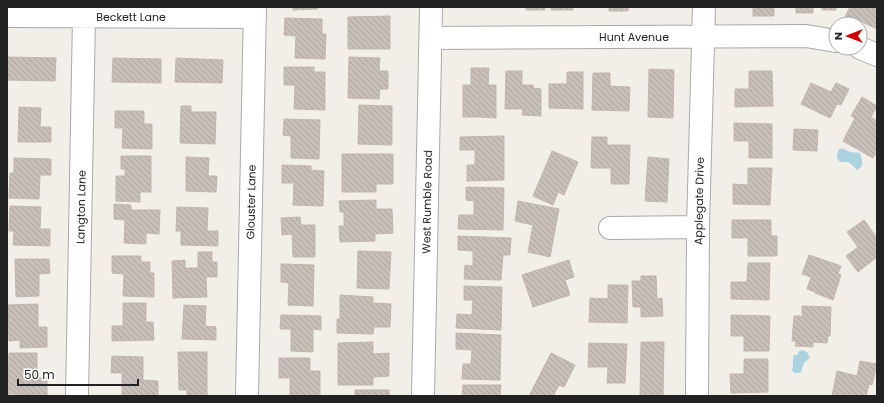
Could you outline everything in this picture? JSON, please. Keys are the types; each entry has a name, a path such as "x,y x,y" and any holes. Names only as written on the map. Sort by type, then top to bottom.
{"street":[{"name":"West Rumble Road","path":"423,396 431,7"},
{"name":"Applegate Drive","path":"697,396 698,227 704,7"},
{"name":"Beckett Lane","path":"7,16 84,18 255,12"},
{"name":"Glouster Lane","path":"247,396 255,12"},
{"name":"Langton Lane","path":"77,396 84,18"},
{"name":"Hunt Avenue","path":"431,38 806,36 828,40"},
{"path":"610,228 698,227"}],"water":[{"path":"842,148 850,152 860,153 862,165 860,168 857,170 850,163 839,161 837,153"},
{"path":"802,350 807,352 810,358 804,363 801,372 794,373 792,370 793,357"}],"building":[{"path":"293,7 318,7 318,9 293,10"},
{"path":"526,7 545,7 545,10 526,10"},
{"path":"552,7 573,7 573,10 551,10"},
{"path":"609,7 628,7 628,11 609,11"},
{"path":"753,7 774,7 774,16 753,16"},
{"path":"796,7 813,7 813,13 796,13"},
{"path":"822,7 836,7 836,10 822,10"},
{"path":"850,7 877,7 877,29 868,25 868,16 846,16"},
{"path":"390,16 390,49 348,49 348,17"},
{"path":"285,18 322,19 322,34 326,34 325,59 295,58 296,36 284,35"},
{"path":"7,57 56,58 55,81 7,80"},
{"path":"349,57 380,58 379,71 388,71 388,89 380,89 379,99 348,98"},
{"path":"113,58 161,59 161,83 112,82"},
{"path":"176,58 223,60 222,83 175,82"},
{"path":"284,67 314,67 314,72 325,72 325,110 294,109 295,85 284,85"},
{"path":"471,68 480,68 479,117 463,117 463,85 471,85"},
{"path":"480,68 489,68 488,85 496,85 496,118 479,117"},
{"path":"649,69 674,70 673,118 648,117"},
{"path":"506,71 522,71 522,85 533,85 533,88 541,89 541,116 522,115 523,109 505,109"},
{"path":"749,71 772,71 773,106 735,107 735,89 749,89"},
{"path":"567,72 583,72 583,109 549,108 549,84 567,84"},
{"path":"593,73 610,73 610,86 630,87 629,111 592,110"},
{"path":"811,83 831,92 836,83 849,89 841,105 837,104 830,118 801,104"},
{"path":"862,97 877,106 871,117 877,121 877,151 873,158 843,141 855,118 851,116"},
{"path":"359,105 392,106 392,145 358,144"},
{"path":"181,106 191,106 191,112 216,112 215,144 180,143"},
{"path":"19,107 41,108 40,127 51,127 51,142 18,142"},
{"path":"115,111 144,111 144,124 152,124 152,149 122,148 123,128 115,128"},
{"path":"284,119 320,120 319,159 291,158 291,136 283,135"},
{"path":"734,123 772,124 772,158 749,158 749,141 734,141"},
{"path":"794,129 818,130 817,151 793,150"},
{"path":"504,136 504,180 467,181 467,165 475,165 475,150 460,150 460,137"},
{"path":"592,137 607,137 607,145 630,145 629,184 611,184 611,168 591,168"},
{"path":"552,151 578,162 564,195 558,192 553,205 533,196"},
{"path":"342,154 393,154 393,184 376,184 376,192 342,192"},
{"path":"121,156 151,156 151,192 140,192 140,202 116,201 116,176 125,176 125,169 121,169"},
{"path":"186,157 209,158 208,176 217,176 216,192 186,191"},
{"path":"648,157 669,159 667,202 645,201"},
{"path":"14,158 51,159 51,175 40,175 39,199 9,198 10,173 14,173"},
{"path":"282,165 311,166 311,170 324,171 323,206 293,205 294,183 282,183"},
{"path":"748,168 772,168 770,205 733,204 733,184 748,185"},
{"path":"466,187 504,188 503,230 458,229 459,215 474,215 474,201 466,200"},
{"path":"376,200 376,209 392,209 393,233 375,234 375,241 340,242 339,226 344,226 344,212 340,212 339,201"},
{"path":"518,201 559,209 550,257 528,252 533,225 515,221"},
{"path":"114,204 131,205 131,210 160,210 159,234 146,233 146,244 124,243 125,220 114,219"},
{"path":"10,206 41,207 40,229 50,229 50,246 13,245 14,231 9,231"},
{"path":"177,207 208,208 207,231 218,231 218,246 181,245 181,231 176,231"},
{"path":"300,217 301,225 315,225 315,257 293,257 292,234 282,235 281,218"},
{"path":"732,220 771,220 771,236 777,236 777,256 748,256 748,238 732,238"},
{"path":"864,220 877,238 877,257 858,272 846,256 858,247 847,232"},
{"path":"458,236 511,238 510,255 503,255 501,280 464,279 465,265 473,266 473,251 458,250"},
{"path":"358,251 391,252 389,289 357,288"},
{"path":"198,252 212,252 212,262 217,262 217,277 206,277 207,297 173,298 172,261 185,260 185,268 198,268"},
{"path":"809,255 841,266 838,274 841,275 833,300 807,289 811,277 802,274"},
{"path":"112,256 141,256 141,262 150,262 150,273 154,273 154,297 123,296 124,274 112,273"},
{"path":"15,259 49,259 50,273 39,274 39,296 16,297"},
{"path":"569,260 574,277 565,280 570,295 533,307 522,275"},
{"path":"748,263 770,263 769,300 731,299 731,282 747,282"},
{"path":"281,264 314,265 313,306 288,305 289,283 281,282"},
{"path":"641,276 656,276 657,299 662,298 663,316 641,317 641,307 633,307 632,281 641,281"},
{"path":"608,285 628,285 627,323 589,322 590,298 608,299"},
{"path":"464,286 502,287 501,330 456,328 457,314 472,315 473,300 464,300"},
{"path":"340,295 373,297 373,303 391,304 390,327 374,327 373,334 337,333 337,319 340,319"},
{"path":"123,303 146,303 146,322 153,322 154,340 112,341 112,326 123,326"},
{"path":"38,304 38,327 47,327 47,347 20,348 20,340 9,341 8,305"},
{"path":"184,305 206,306 205,326 216,327 216,340 182,339"},
{"path":"802,306 831,307 830,336 828,336 827,343 813,342 813,347 795,346 796,341 792,341 794,316 803,316"},
{"path":"281,315 321,316 321,330 313,329 313,352 291,351 291,329 280,329"},
{"path":"731,315 770,316 769,351 744,351 744,336 731,336"},
{"path":"456,333 501,335 500,380 462,379 463,364 471,364 472,350 456,349"},
{"path":"373,342 373,354 389,353 389,376 373,377 373,385 338,385 338,343"},
{"path":"641,342 664,342 663,396 640,396"},
{"path":"589,343 627,344 625,383 607,383 608,367 588,367"},
{"path":"178,352 207,352 207,396 187,396 187,390 179,390"},
{"path":"9,353 37,353 37,378 47,378 47,395 8,394"},
{"path":"551,353 575,365 564,387 559,385 553,396 534,396 530,394"},
{"path":"112,356 143,357 143,380 158,381 158,396 122,396 122,373 111,373"},
{"path":"279,358 310,358 310,371 320,371 320,396 290,396 290,378 279,378"},
{"path":"744,359 768,359 768,392 731,393 730,374 744,374"},
{"path":"860,361 877,364 872,385 869,384 866,396 832,396 837,371 857,376"},
{"path":"463,385 501,385 500,396 462,396"},
{"path":"355,390 389,390 389,396 355,396"}]}
